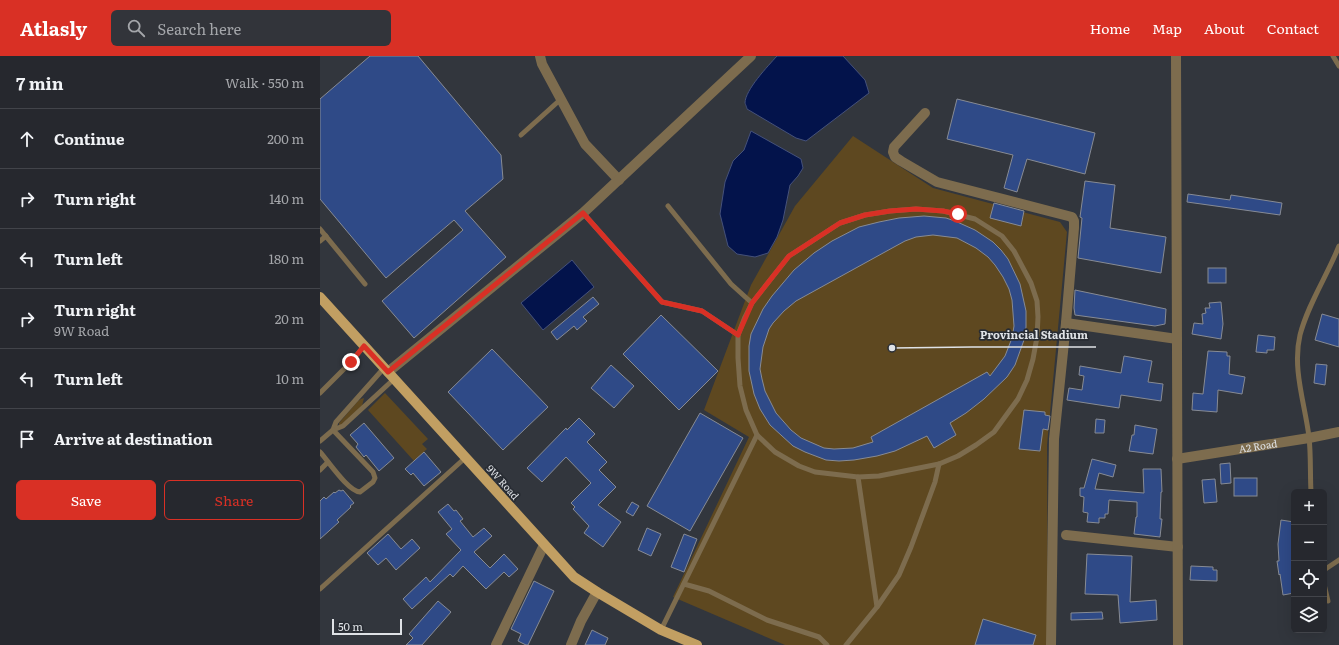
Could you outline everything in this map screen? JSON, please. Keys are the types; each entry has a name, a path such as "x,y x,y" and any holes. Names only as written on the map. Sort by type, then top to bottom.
{"main road":[{"name":"9W Road","path":"320,297 574,578 661,630 697,645"}],"street":[{"path":"540,56 542,64 585,144 619,180"},
{"path":"389,373 583,213 751,56"},
{"path":"1176,56 1178,645"},
{"path":"925,113 894,147 893,152 895,157 936,182 1072,217 1074,221 1066,323 1054,438 1051,645"},
{"path":"1066,323 1177,339"},
{"name":"A2 Road","path":"1177,460 1339,432"},
{"path":"1066,535 1178,548"},
{"path":"496,645 544,545"},
{"path":"570,645 597,592"}],"lane":[{"path":"1333,56 1339,66"},
{"path":"521,135 561,99"},
{"path":"668,206 731,284 752,303"},
{"path":"916,209 943,211 975,219 1002,236 1014,251 1023,267 1037,301 1037,337 1027,380 1018,399 994,432 976,445 939,464 879,476 858,476 815,472 799,466 775,452 757,435 746,410 740,386 738,335 752,303 789,256 840,223 865,215 890,211 916,209"},
{"path":"583,213 662,302 702,311 738,335"},
{"path":"320,229 364,284"},
{"path":"320,241 326,236"},
{"path":"1311,489 1309,438 1298,375 1297,358 1304,320 1339,246"},
{"path":"320,393 351,362 364,346"},
{"path":"333,430 336,422 389,373"},
{"path":"320,441 333,430 343,426 389,373"},
{"path":"320,452 356,492 360,492 375,478 373,472 333,430"},
{"path":"661,630 757,435"},
{"path":"320,588 464,458"},
{"path":"320,470 328,462"},
{"path":"846,645 878,607 899,575 935,482 939,464"},
{"path":"858,476 878,607"},
{"path":"1327,568 1339,560"},
{"path":"684,584 710,591 767,620 819,637 827,645"},
{"path":"1327,596 1328,600"}],"shaded area":[{"path":"777,56 843,56 865,80 869,93 806,141 796,138 747,109 745,103 753,85"},
{"path":"751,131 801,159 803,168 790,185 783,220 777,237 768,253 755,257 737,254 728,246 720,214 725,182 733,161 744,150"},
{"path":"853,136 933,188 1060,222 1067,232 1047,445 1048,645 785,645 673,597 749,437 704,410 751,285 795,206"},
{"path":"572,260 594,287 543,330 521,303"},
{"path":"385,393 428,439 422,444 427,449 414,461 368,410"},
{"path":"364,398 362,406 339,426 339,423 358,401"}],"building":[{"path":"370,56 418,56 501,155 503,179 465,211 506,257 414,338 382,301 463,230 454,220 386,278 320,199 320,99"},
{"path":"957,99 1095,133 1085,174 1027,159 1017,192 1004,188 1013,155 947,139"},
{"path":"1085,181 1115,185 1110,228 1166,237 1161,273 1078,258 1082,218 1080,217"},
{"path":"1188,194 1230,200 1231,195 1282,203 1280,215 1187,202"},
{"path":"994,203 1024,211 1021,226 990,218"},
{"path":"924,216 946,218 975,230 993,242 1008,259 1020,284 1026,311 1024,340 1015,365 1007,377 984,399 950,423 956,435 934,448 927,436 895,451 877,456 854,460 826,460 793,446 770,425 760,409 754,394 749,371 749,346 751,334 763,309 772,296 794,270 814,253 832,241 859,227 899,218","holes":["933,235 957,238 976,248 988,257 1003,277 1009,289 1012,300 1014,326 1012,338 1005,356 990,376 987,372 871,437 873,442 853,448 824,448 801,438 791,430 776,413 765,391 760,369 763,347 769,329 773,323 796,301 905,241 916,237"]},
{"path":"1208,268 1226,268 1226,283 1208,283"},
{"path":"1075,290 1166,309 1165,324 1155,326 1075,315"},
{"path":"593,297 599,304 583,317 587,321 577,330 574,326 557,340 551,332"},
{"path":"1221,302 1223,324 1221,339 1192,334 1194,323 1203,324 1202,314 1206,313 1205,308 1210,308 1209,303"},
{"path":"1322,314 1339,319 1339,347 1315,340"},
{"path":"661,315 718,371 679,410 623,354"},
{"path":"1258,335 1275,337 1274,350 1267,350 1267,353 1256,352"},
{"path":"492,349 548,407 503,450 448,392"},
{"path":"1208,351 1227,352 1227,356 1230,356 1229,374 1245,377 1242,394 1218,390 1217,412 1192,410 1193,393 1203,394"},
{"path":"1124,356 1152,361 1148,382 1163,384 1161,401 1121,395 1119,408 1067,400 1069,388 1082,390 1084,376 1079,375 1080,366 1121,373"},
{"path":"1316,364 1327,365 1325,385 1314,383"},
{"path":"611,365 634,386 614,408 591,388"},
{"path":"1024,410 1045,412 1045,415 1050,416 1048,430 1043,429 1040,451 1019,449"},
{"path":"700,413 743,438 690,531 647,506"},
{"path":"579,418 595,434 587,442 607,462 599,470 616,487 598,505 621,522 603,547 584,533 589,526 573,509 575,507 571,503 591,483 566,457 542,482 527,468 566,428 567,430"},
{"path":"1096,419 1105,420 1104,433 1095,433"},
{"path":"364,423 394,458 379,471 366,455 364,457 356,447 358,444 350,435"},
{"path":"1135,425 1157,429 1153,454 1129,451 1132,435 1134,435"},
{"path":"424,452 441,472 424,486 413,473 411,475 405,469"},
{"path":"1092,459 1116,465 1113,477 1099,473 1095,489 1144,493 1143,469 1161,469 1162,492 1160,519 1162,519 1160,537 1134,534 1137,517 1137,502 1109,500 1108,514 1105,514 1105,518 1099,518 1099,523 1087,522 1088,513 1083,512 1084,497 1080,496 1080,488 1084,488"},
{"path":"1230,463 1231,483 1221,484 1220,464"},
{"path":"1234,478 1257,478 1257,496 1234,496"},
{"path":"1215,479 1217,502 1204,503 1202,480"},
{"path":"339,490 343,490 354,503 337,520 339,522 320,539 320,501 324,497 326,499 334,492 335,493"},
{"path":"632,502 639,506 633,516 626,512"},
{"path":"448,504 454,511 456,510 463,519 460,521 473,537 484,528 492,536 474,552 490,568 504,554 518,569 509,577 504,572 486,589 463,566 453,577 450,574 412,609 403,599 426,577 430,582 461,550 446,534 452,529 438,512"},
{"path":"1281,520 1291,522 1291,594 1283,595 1277,561 1279,561 1278,544"},
{"path":"647,528 661,534 651,556 638,550"},
{"path":"388,534 401,549 412,539 420,548 396,570 386,558 378,565 367,553"},
{"path":"684,534 697,539 684,572 671,567"},
{"path":"1087,554 1132,556 1130,602 1156,600 1157,620 1120,623 1118,595 1085,594"},
{"path":"1191,566 1213,567 1213,570 1217,570 1217,581 1190,580"},
{"path":"534,581 554,591 528,645 526,645 518,641 521,634 511,629"},
{"path":"438,601 451,612 422,645 406,645 413,638 409,634"},
{"path":"1102,612 1103,619 1071,620 1071,613"},
{"path":"983,619 1036,635 1033,645 975,645"},
{"path":"592,630 608,638 605,645 585,645"}],"place":[{"name":"Provincial Stadium","path":"892,348"}],"route":[{"path":"351,362 364,346 388,372 583,213 662,302 702,311 738,335 752,303 789,256 840,223 865,215 916,209 943,211 958,214"}]}
